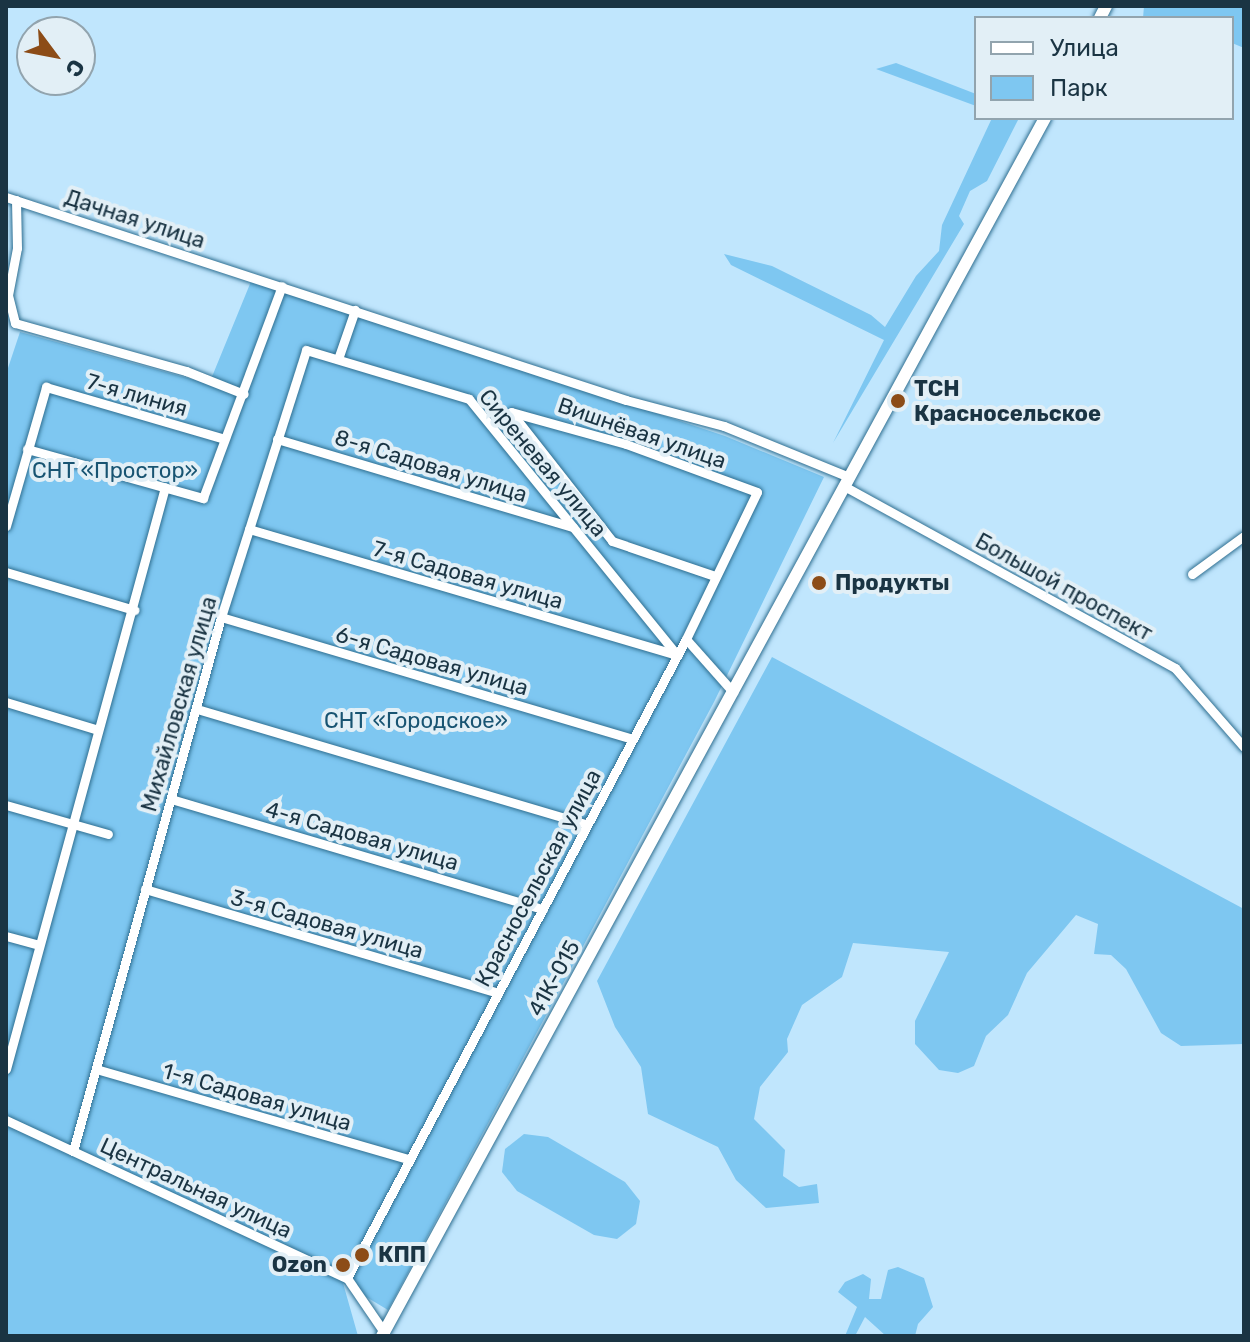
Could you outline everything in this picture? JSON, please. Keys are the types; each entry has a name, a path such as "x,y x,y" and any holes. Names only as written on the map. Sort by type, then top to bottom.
{"main road":[{"name":"41К-015","path":"383,1334 1044,120"}],"street":[{"name":"Дачная улица","path":"11,198 355,310"},
{"path":"11,198 17,248 8,295 15,323 186,371 244,394"},
{"path":"6,526 27,449 192,496 207,495 222,438 244,394 282,286"},
{"name":"Большой проспект","path":"355,310 626,400 724,426 847,481 1175,668 1244,747"},
{"path":"338,359 355,310"},
{"name":"Михайловская улица","path":"73,1151 221,617 306,350 338,359"},
{"name":"Сиреневая улица","path":"338,359 469,399 677,655"},
{"name":"7-я линия","path":"27,449 43,390 55,389 222,438"},
{"name":"Вишнёвая улица","path":"715,576 612,541 510,418 515,410 757,492"},
{"name":"8-я Садовая улица","path":"277,439 575,527"},
{"path":"6,1069 72,822 134,610 165,487"},
{"name":"Красносельская улица","path":"347,1278 543,909 584,824 686,639 757,492"},
{"name":"7-я Садовая улица","path":"249,529 677,655"},
{"path":"1192,574 1244,536"},
{"path":"6,572 134,610"},
{"name":"6-я Садовая улица","path":"221,617 632,739"},
{"path":"686,639 733,692"},
{"path":"6,702 98,730"},
{"path":"197,709 584,824"},
{"name":"4-я Садовая улица","path":"171,799 543,909"},
{"path":"6,805 108,834"},
{"name":"3-я Садовая улица","path":"145,889 498,993"},
{"path":"6,936 39,945"},
{"name":"1-я Садовая улица","path":"96,1069 408,1159"},
{"name":"Центральная улица","path":"6,1120 347,1278"},
{"path":"347,1278 383,1334"}],"green space":[{"path":"1144,6 1244,6 1244,48 1234,44 1234,16 1143,16"},
{"path":"896,63 974,93 974,105 876,69"},
{"path":"991,120 1018,120 987,181 970,191 959,216 964,224 833,443 884,340 731,265 724,254 772,266 871,315 885,327 916,276 939,251 942,225"},
{"name":"СНТ «Городское»","path":"252,279 725,436 824,477 714,702 388,1310 343,1283 358,1336 6,1336 6,374 20,332 209,384"},
{"path":"772,657 1244,909 1244,1044 1181,1046 1161,1033 1126,969 1111,955 1094,954 1098,924 1076,915 1027,973 1008,1015 986,1036 974,1066 958,1073 939,1070 915,1044 915,1021 949,952 853,943 842,977 802,1005 787,1039 788,1052 760,1087 754,1119 785,1150 783,1176 799,1187 817,1184 819,1203 766,1208 736,1180 718,1147 648,1114 641,1067 615,1027 597,981"},
{"path":"524,1134 548,1137 625,1182 640,1201 636,1224 617,1239 594,1235 517,1191 502,1172 505,1149"},
{"path":"898,1267 924,1278 933,1307 918,1324 915,1336 886,1336 865,1317 855,1336 845,1336 857,1307 838,1292 845,1282 863,1274 871,1279 869,1299 881,1299 888,1270"}],"place":[{"name":"ТСН Красносельское","path":"898,401"},
{"name":"Продукты","path":"819,583"},
{"name":"КПП","path":"362,1255"},
{"name":"Ozon","path":"343,1265"}],"park label":[{"name":"СНТ «Простор»","path":"115,471"}]}
